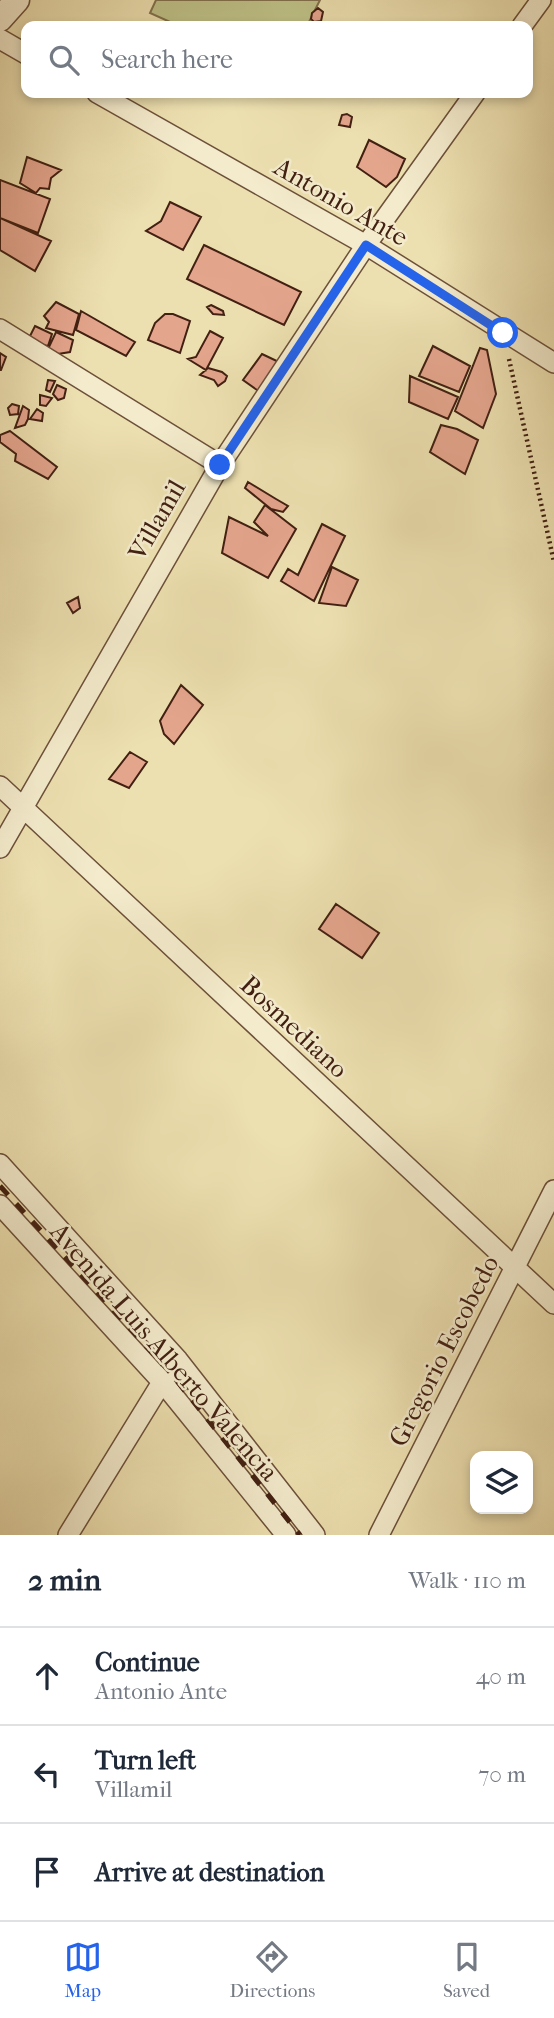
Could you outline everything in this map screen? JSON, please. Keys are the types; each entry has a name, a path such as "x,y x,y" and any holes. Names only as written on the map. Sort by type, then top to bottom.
{"street":[{"path":"0,19 17,0"},
{"path":"526,21 541,0"},
{"path":"0,39 21,51"},
{"name":"Antonio Ante","path":"106,98 366,245 554,363"},
{"name":"Villamil","path":"0,848 220,465 366,245 471,98"},
{"path":"0,329 220,465"},
{"name":"Bosmediano","path":"0,786 554,1304"},
{"name":"Avenida Luis Alberto Valencia","path":"0,1164 178,1360 316,1535"},
{"name":"Gregorio Escobedo","path":"379,1535 554,1190"},
{"name":"Avenida Luis Alberto Valencia","path":"0,1205 164,1384 286,1535"},
{"path":"68,1535 178,1360"}],"path":[{"path":"502,331 554,562"}],"green space":[{"path":"156,0 320,0 310,21 168,21 150,13"}],"building":[{"path":"318,8 323,12 321,21 313,21 312,13"},
{"path":"342,115 352,117 350,127 339,125"},
{"path":"369,140 405,159 397,177 386,187 357,167"},
{"path":"27,157 61,170 51,178 49,189 40,188 36,193 20,183"},
{"path":"0,180 50,199 38,233 0,218"},
{"path":"170,202 201,217 183,250 146,231 161,221"},
{"path":"0,218 51,241 35,271 0,250"},
{"path":"204,245 301,292 284,325 187,279"},
{"path":"56,302 79,314 73,335 46,328 49,322 44,316"},
{"path":"211,305 223,311 224,315 213,314 207,307"},
{"path":"81,311 135,342 126,356 76,330"},
{"path":"165,314 173,314 190,321 180,353 148,340 155,323"},
{"path":"35,326 52,334 48,346 27,342"},
{"path":"210,331 223,338 206,370 188,359 196,357"},
{"path":"56,332 73,340 70,352 58,354 48,349"},
{"path":"433,346 470,366 459,392 419,376"},
{"path":"480,348 487,350 496,394 483,428 455,411"},
{"path":"0,353 6,357 1,370 0,370"},
{"path":"262,354 281,363 264,395 243,380"},
{"path":"208,368 222,372 227,376 225,381 218,386 214,380 200,375"},
{"path":"410,376 458,397 448,419 409,402"},
{"path":"48,380 55,381 50,392 46,390"},
{"path":"57,385 66,389 64,398 58,400 53,394"},
{"path":"40,395 52,398 46,406 40,405"},
{"path":"12,404 19,406 18,414 10,415 8,408"},
{"path":"23,406 29,410 28,419 25,425 15,428"},
{"path":"37,409 43,413 42,421 30,419"},
{"path":"441,425 457,429 478,440 465,474 430,452"},
{"path":"10,431 57,467 48,479 15,461 16,454 0,442 0,435"},
{"path":"248,482 288,506 283,512 271,509 245,488"},
{"path":"265,505 296,529 268,578 222,553 229,517 268,536 254,522"},
{"path":"322,524 345,536 314,601 281,581 288,569 298,575"},
{"path":"332,567 358,580 346,606 319,603"},
{"path":"78,597 80,608 73,613 67,603"},
{"path":"181,685 203,705 174,744 164,734 160,721"},
{"path":"130,752 147,762 129,788 109,779"},
{"path":"336,904 379,933 362,958 319,929"}],"railway":[{"path":"0,1186 169,1371 300,1535"}],"route":[{"path":"220,465 366,245 503,333"}]}
